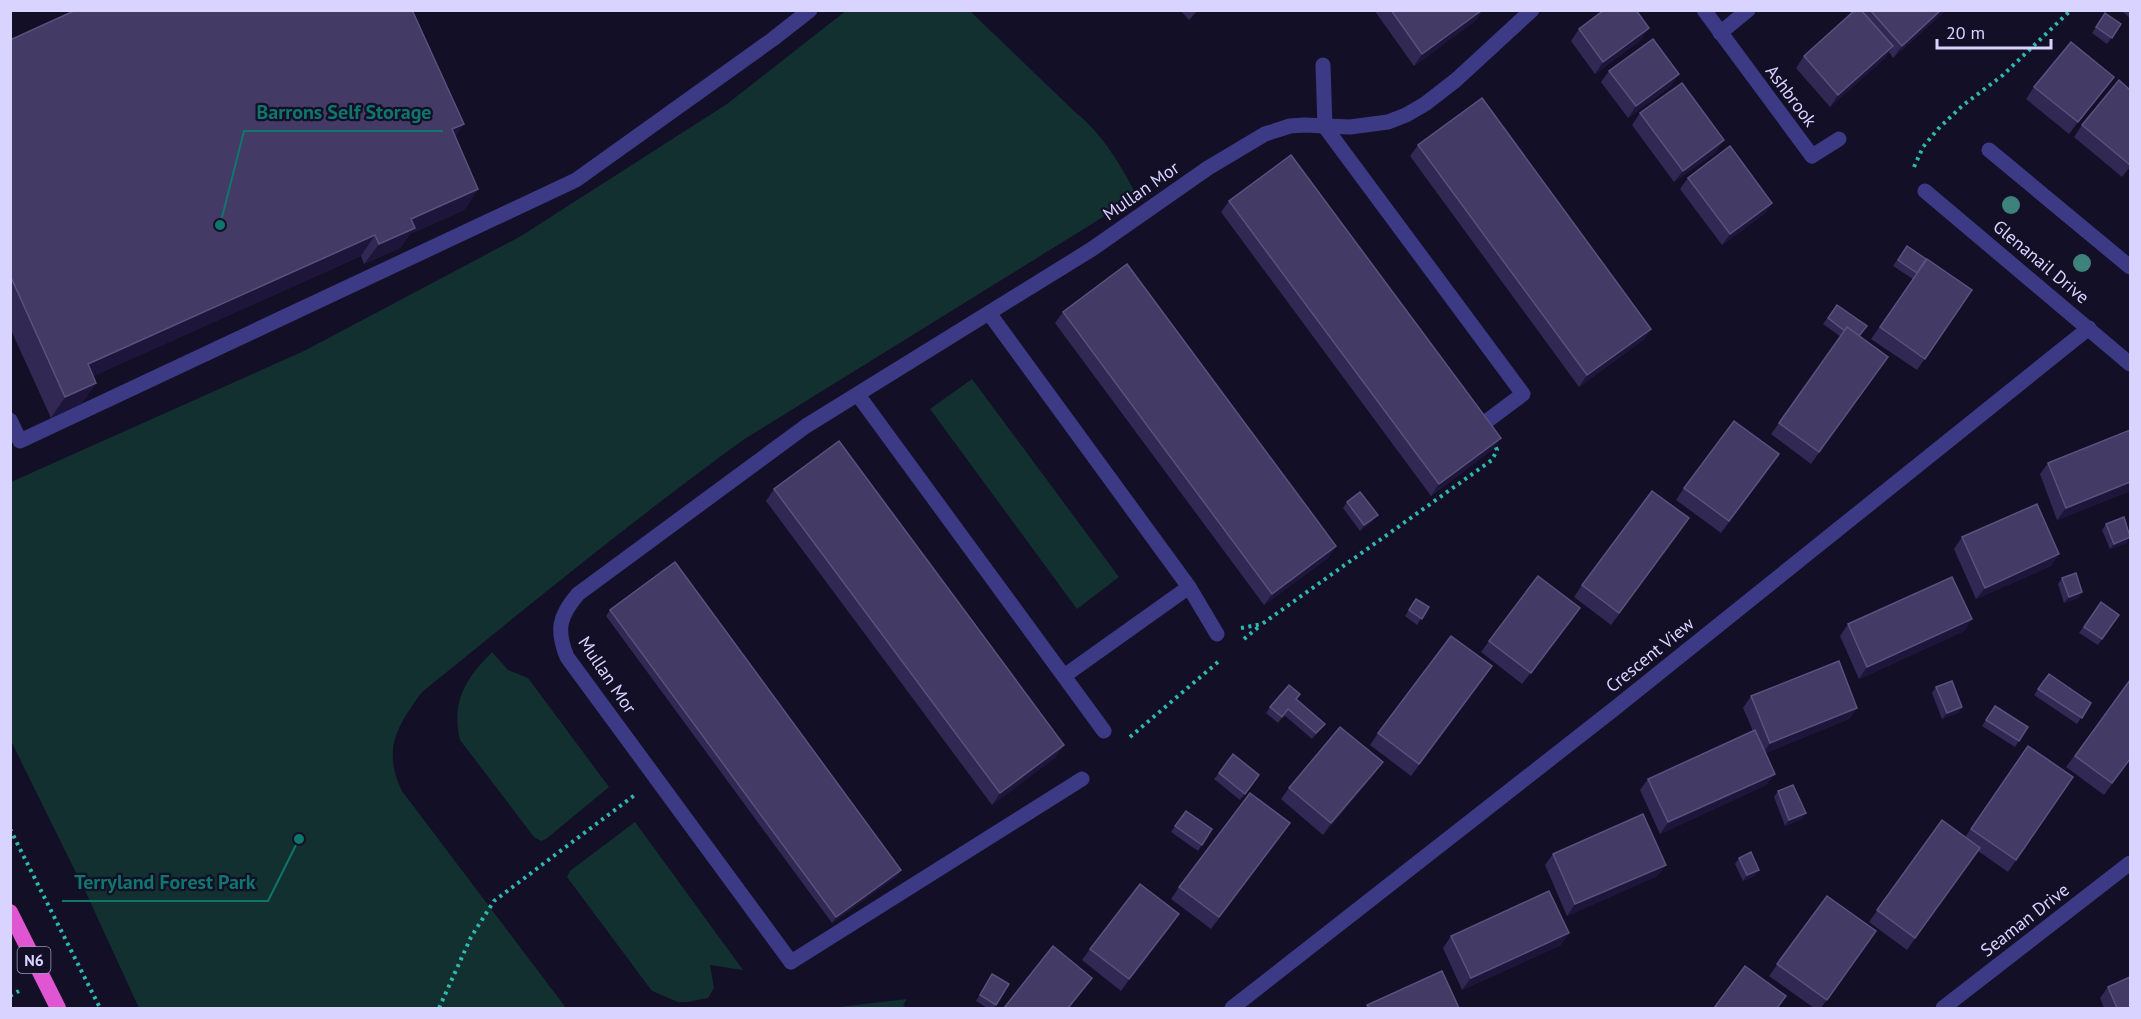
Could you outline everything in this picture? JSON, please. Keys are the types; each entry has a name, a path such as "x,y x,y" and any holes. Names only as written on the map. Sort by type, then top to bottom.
{"highway":[{"name":"N6","path":"10,912 58,1008"}],"street":[{"path":"10,420 20,441 576,180 764,46 810,10"},
{"name":"Mullan Mor","path":"1082,778 791,962 567,657 560,631 568,606 579,594 806,426 1092,249 1208,168 1265,134 1304,125 1366,126 1388,122 1406,115 1425,104 1456,80 1532,10"},
{"name":"Ashbrook","path":"1704,10 1812,156 1839,139"},
{"path":"1720,33 1748,10"},
{"path":"1323,65 1325,127 1523,394 1487,421"},
{"path":"1989,150 2130,267"},
{"name":"Glenanail Drive","path":"1925,190 2130,364"},
{"path":"989,313 1189,587 1217,634"},
{"name":"Crescent View","path":"1232,1008 1624,701 2089,328"},
{"path":"858,395 1104,731"},
{"path":"1064,676 1189,587"},
{"name":"Seaman Drive","path":"1943,1008 2130,863"}],"path":[{"path":"1925,190 1916,182 1912,170 1923,147 1962,106 2003,75 2071,10"},
{"path":"1244,639 1492,460 1497,450 1487,421"},
{"path":"1217,634 1262,624"},
{"path":"1126,740 1226,655"},
{"path":"440,1008 471,937 494,901 612,813"},
{"path":"10,829 100,1008"}],"green space":[{"path":"847,10 970,11 1086,121 1118,162 1137,196 743,440 661,501 541,596 422,692 413,704 399,727 393,751 393,763 402,791 566,1008 139,1008 87,895 11,741 11,482 304,351 521,236 727,104"},
{"path":"972,379 1119,577 1077,609 930,409"},
{"path":"492,652 508,670 528,678 609,787 541,841 534,837 460,740 458,713 463,691 468,681"},
{"path":"635,822 743,970 710,965 714,988 708,998 678,1002 652,991 567,877 570,871"},
{"path":"907,999 903,1005 907,1008 830,1008"}],"building":[{"path":"76,10 412,10 464,124 452,129 478,189 411,219 415,228 379,244 375,235 88,364 96,383 65,397 10,275 10,40"},
{"path":"1391,10 1482,10 1422,54"},
{"path":"1604,10 1636,10 1649,28 1603,62 1579,29"},
{"path":"1855,10 1861,10 1893,46 1838,95 1804,56"},
{"path":"1870,10 1941,10 1902,46"},
{"path":"2105,13 2121,24 2112,38 2096,27"},
{"path":"1653,39 1679,74 1636,106 1609,71"},
{"path":"2071,42 2114,77 2078,122 2034,87"},
{"path":"2119,80 2130,90 2130,165 2082,125"},
{"path":"1682,83 1724,140 1683,171 1640,113"},
{"path":"1482,98 1651,329 1587,375 1418,145"},
{"path":"1730,146 1772,203 1730,234 1688,178"},
{"path":"1291,155 1501,438 1439,484 1229,201"},
{"path":"1907,246 1926,259 1917,273 1898,260"},
{"path":"1927,259 1972,290 1925,359 1880,327"},
{"path":"1127,264 1336,546 1272,594 1063,312"},
{"path":"1837,305 1867,326 1859,336 1847,327 1845,331 1828,318"},
{"path":"1847,327 1888,357 1819,452 1779,423"},
{"path":"1734,421 1779,454 1729,521 1684,488"},
{"path":"2130,430 2130,482 2066,508 2048,463"},
{"path":"839,441 1064,745 1000,793 774,489"},
{"path":"1652,491 1689,518 1619,613 1582,585"},
{"path":"1360,492 1378,515 1364,525 1347,502"},
{"path":"2037,504 2059,554 1985,588 1962,537"},
{"path":"2124,517 2130,537 2114,544 2106,524"},
{"path":"675,562 901,870 836,917 610,610"},
{"path":"2076,573 2082,592 2069,597 2062,578"},
{"path":"1538,576 1580,608 1531,673 1489,641"},
{"path":"1952,577 1972,619 1867,667 1848,624"},
{"path":"1416,599 1429,607 1422,619 1409,610"},
{"path":"2101,602 2119,615 2102,639 2084,627"},
{"path":"1451,636 1492,666 1419,764 1378,733"},
{"path":"1839,661 1857,708 1770,743 1751,696"},
{"path":"2049,674 2091,703 2082,718 2038,689"},
{"path":"2130,680 2130,759 2112,783 2075,756"},
{"path":"1952,681 1962,707 1947,713 1936,687"},
{"path":"1289,685 1300,694 1296,699 1325,724 1316,733 1288,709 1282,717 1270,707"},
{"path":"1995,706 2028,727 2019,741 1986,720"},
{"path":"1340,727 1383,762 1331,823 1289,788"},
{"path":"1755,730 1775,774 1668,822 1648,779"},
{"path":"2028,746 2073,777 2016,860 1971,829"},
{"path":"1233,754 1259,775 1245,794 1219,773"},
{"path":"1793,785 1806,813 1789,820 1778,791"},
{"path":"1250,793 1290,823 1219,917 1179,887"},
{"path":"1186,811 1212,829 1202,845 1175,826"},
{"path":"1643,814 1666,865 1575,904 1553,854"},
{"path":"1942,820 1980,848 1915,938 1877,910"},
{"path":"1751,852 1759,870 1747,875 1739,858"},
{"path":"1140,884 1179,914 1129,979 1090,949"},
{"path":"1549,891 1569,933 1471,978 1451,936"},
{"path":"1827,896 1876,931 1827,1000 1777,964"},
{"path":"1053,946 1092,978 1068,1008 1004,1008"},
{"path":"1745,966 1786,996 1777,1008 1714,1008"},
{"path":"1442,971 1459,1008 1369,1008 1367,1005"},
{"path":"992,974 1009,984 996,1005 980,995"},
{"path":"2130,977 2130,1008 2117,1008 2108,987"}],"place":[{"name":"Barrons Self Storage","path":"220,225"},
{"name":"Terryland Forest Park","path":"299,839"}]}
